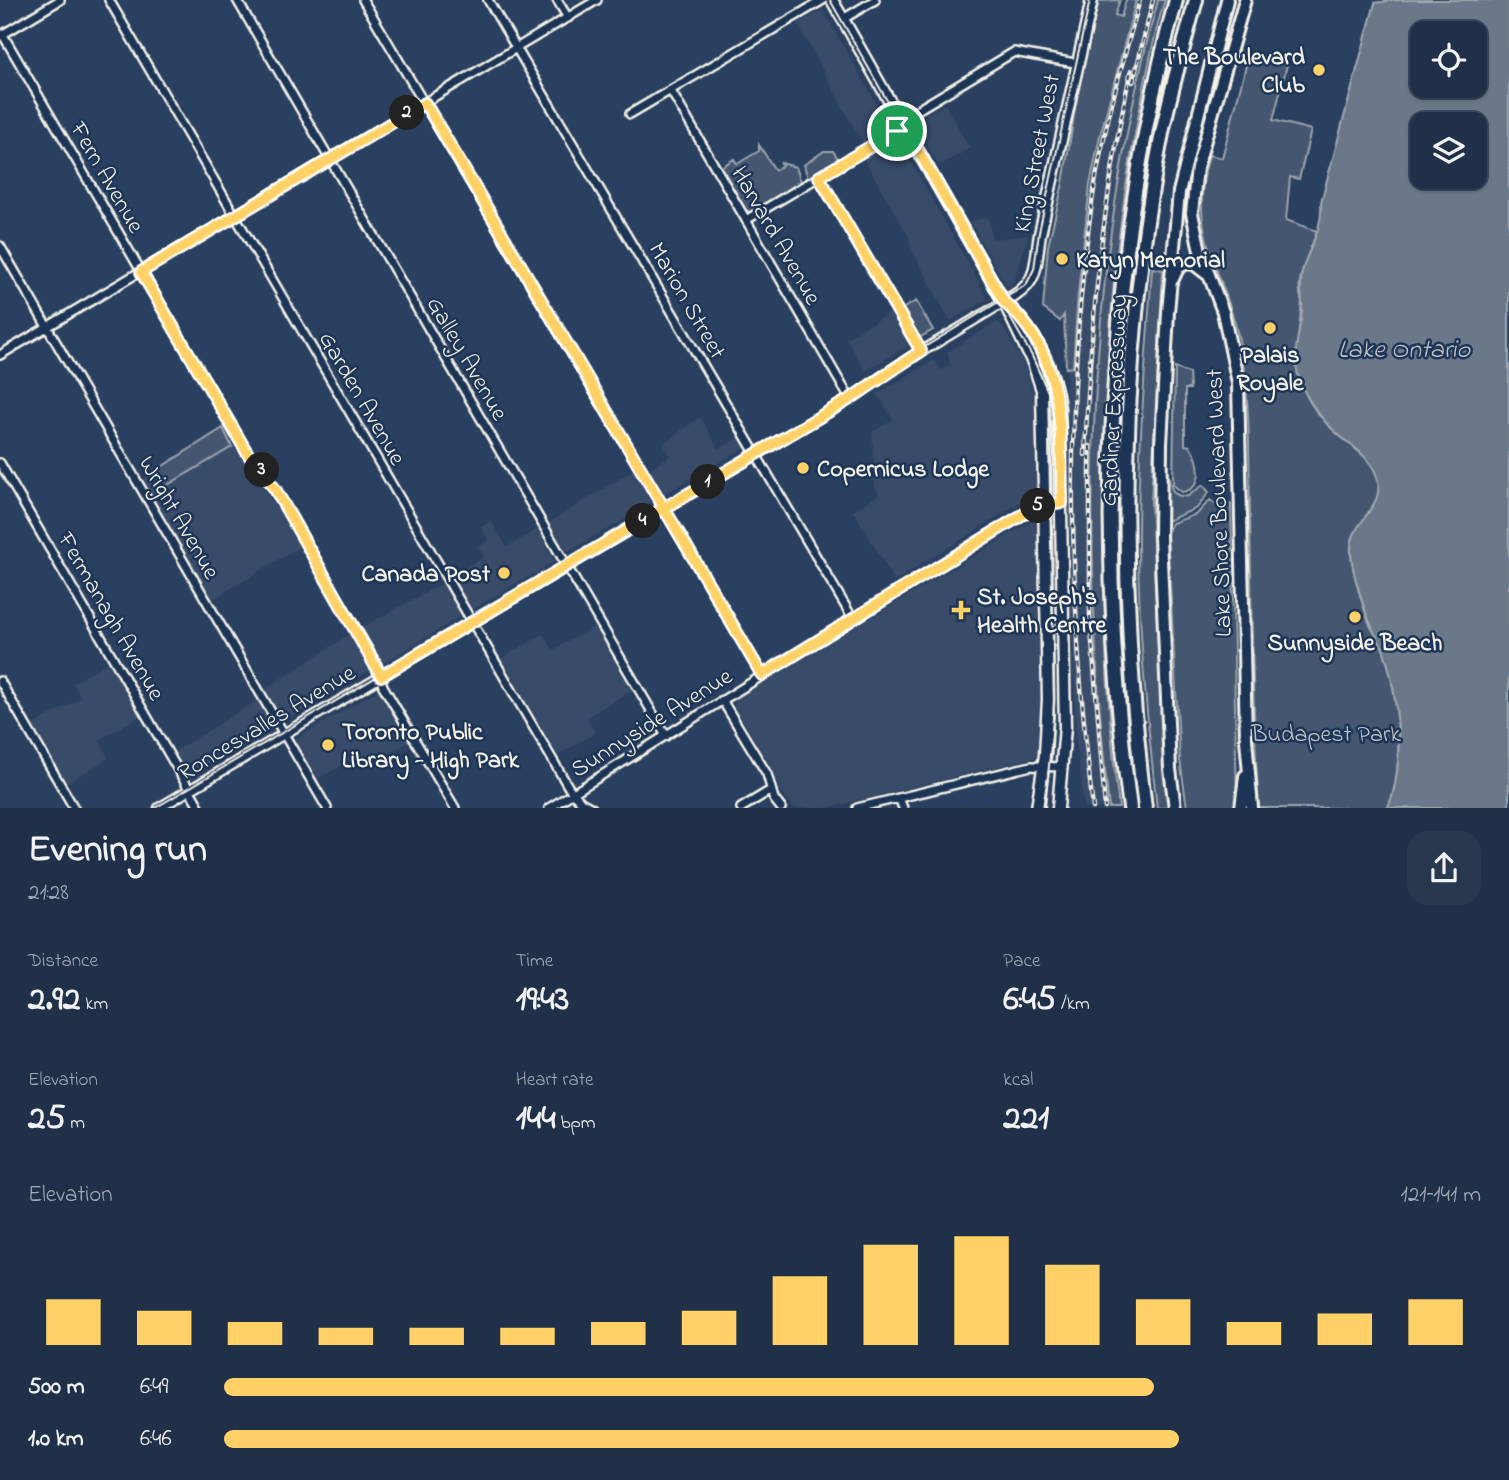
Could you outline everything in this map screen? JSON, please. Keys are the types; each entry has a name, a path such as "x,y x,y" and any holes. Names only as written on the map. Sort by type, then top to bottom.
{"highway":[{"name":"Gardiner Expressway","path":"1130,808 1113,587 1117,375 1140,172 1165,40 1176,0"},
{"name":"Gardiner Expressway","path":"1145,808 1128,579 1131,403 1140,283 1156,170 1196,0"},
{"name":"Lake Shore Boulevard West","path":"1175,808 1170,769 1160,537 1161,444 1170,285 1179,192 1227,0"},
{"name":"Lake Shore Boulevard West","path":"1245,0 1194,183 1194,227 1223,312 1238,383 1248,758 1252,808"},
{"path":"1170,285 1178,268 1187,263 1197,265 1210,276"},
{"path":"1241,808 1248,758"}],"main road":[{"path":"832,0 1004,302 1033,363 1043,396 1048,699 1044,766 1037,808"},
{"name":"King Street West","path":"1004,302 1029,285 1036,274 1040,234 1054,180 1075,63 1092,0"},
{"path":"1004,302 1021,319 1040,349 1057,388 1062,503 1065,727 1058,808"}],"street":[{"path":"1,35 60,0"},
{"name":"Garden Avenue","path":"109,0 573,793 592,808"},
{"name":"Galley Avenue","path":"237,0 666,736"},
{"path":"363,0 762,675"},
{"name":"Marion Street","path":"488,0 853,620"},
{"path":"557,0 568,18"},
{"path":"0,355 597,0"},
{"path":"630,114 823,0"},
{"path":"843,19 875,0"},
{"name":"Fern Avenue","path":"1,35 248,454 275,489 381,676 383,685 455,808"},
{"path":"746,220 897,131 909,115 1014,52 1075,63"},
{"name":"Harvard Avenue","path":"671,91 850,399"},
{"path":"819,177 921,351"},
{"name":"Wright Avenue","path":"0,246 327,808"},
{"name":"Roncesvalles Avenue","path":"159,808 850,399 921,351 1004,302"},
{"name":"Fermanagh Avenue","path":"0,463 201,808"},
{"name":"Sunnyside Avenue","path":"550,808 1013,520 1046,504 1062,503"},
{"path":"0,681 74,808"},
{"path":"722,701 767,774 771,790 782,808"},
{"path":"858,808 1017,769 1063,767"},
{"path":"741,808 771,790"},
{"path":"899,798 903,808"}],"shaded area":[{"path":"1136,0 1158,0 1135,91 1116,198 1102,308 1095,416 1094,611 1109,808 1084,808 1076,738 1071,630 1066,368 1073,366 1086,214 1099,140"},
{"path":"823,10 891,129 864,145 797,24"},
{"path":"945,104 970,148 939,166 913,122"},
{"path":"898,138 988,299 950,321 911,248 909,237 863,158"},
{"path":"988,218 992,239 1028,235 1015,280 1010,286 1006,285 969,221"},
{"path":"891,312 910,345 865,371 846,338"},
{"path":"996,322 1001,324 1023,361 1038,408 1037,492 895,581 853,511 879,494 875,487 872,432 893,420 877,394 934,360 941,370 951,365 947,352"},
{"path":"700,417 719,449 740,437 745,448 661,496 646,471 670,456 663,444"},
{"path":"225,427 301,546 212,600 142,479"},
{"path":"634,470 651,499 648,507 565,553 548,523"},
{"name":"St. Joseph's Health Centre","path":"1038,517 1041,756 827,808 794,808 780,790 775,773 734,707 736,699"},
{"path":"491,521 507,547 538,529 554,562 471,608 451,576 484,557 478,547 489,540 481,527"},
{"path":"443,583 460,612 458,618 382,664 361,628"},
{"path":"595,626 632,690 587,717 595,733 558,755 501,659 543,634 553,650"},
{"path":"352,633 370,664 369,671 283,722 265,689"},
{"path":"108,662 140,716 99,740 109,758 67,783 33,725 81,698 73,683"},
{"path":"378,690 409,742 367,767 359,755 318,779 294,740"},
{"path":"258,700 273,728 188,776 175,751"}],"green space":[{"path":"1120,0 1115,15 1121,17 1126,0 1136,0 1099,140 1090,185 1073,367 1066,368 1064,315 1060,321 1043,308 1048,246 1063,183 1080,79 1099,1"},
{"path":"1158,0 1165,0 1156,29 1128,176 1116,262 1109,349 1104,521 1105,636 1119,808 1109,808 1094,605 1092,503 1095,401 1103,300 1116,199 1134,99"},
{"name":"Budapest Park","path":"1249,54 1287,65 1273,120 1311,130 1299,179 1290,177 1286,220 1317,231 1300,284 1302,301 1298,358 1304,390 1311,405 1323,420 1367,459 1378,478 1377,498 1352,540 1351,550 1355,578 1365,611 1389,668 1396,708 1397,772 1388,808 1259,808 1246,385 1239,340 1204,230 1202,208 1203,183 1209,155 1222,158"},
{"path":"759,145 775,170 782,166 781,163 796,167 801,182 750,212 745,209 721,167 734,159 737,164 759,151"},
{"path":"824,151 833,151 839,160 808,178 804,165"},
{"path":"1152,268 1163,270 1151,502 1164,771 1169,808 1157,808 1144,673 1138,572 1141,437"},
{"path":"916,301 933,330 919,338 902,309"},
{"path":"1175,368 1189,373 1190,389 1185,389 1185,445 1190,446 1194,452 1199,473 1195,485 1182,492 1173,485"},
{"path":"223,428 232,447 164,487 155,471"},
{"path":"1167,473 1177,495 1188,496 1203,485 1209,492 1197,508 1167,521"},
{"path":"1210,500 1219,507 1231,504 1237,808 1187,808 1180,760 1167,533 1172,523 1197,514"}],"water":[{"name":"Lake Ontario","path":"1393,0 1509,0 1509,808 1388,808 1397,772 1396,708 1389,668 1362,600 1351,551 1352,540 1373,505 1379,486 1370,462 1318,413 1301,385 1296,365 1302,311 1302,273 1319,226 1321,202 1375,3"}],"tram line":[{"path":"830,0 1032,356 1048,392 1051,425 1054,713 1045,808"},
{"path":"155,808 849,397 900,362 1026,285 1034,269 1039,232 1090,0"}],"railway":[{"path":"1093,808 1075,579 1073,425 1077,348 1083,272 1097,171 1140,0"},
{"path":"1133,82 1153,0"},
{"path":"1085,455 1099,261 1131,70"},
{"path":"1090,446 1090,616 1105,808"}],"place":[{"name":"The Boulevard Club","path":"1319,70"},
{"name":"Katyn Memorial","path":"1062,259"},
{"name":"Palais Royale","path":"1270,328"},
{"name":"Copernicus Lodge","path":"803,468"},
{"name":"Canada Post","path":"504,573"},
{"name":"St. Joseph's Health Centre","path":"961,610"},
{"name":"Sunnyside Beach","path":"1355,617"},
{"name":"Toronto Public Library - High Park","path":"328,745"}],"route":[{"path":"897,131 819,177 921,351 850,399 664,508 637,467 425,103 141,272 248,454 275,489 381,676 664,508 762,675 1035,507 1062,503 1059,407 1052,374 1021,319 1004,302 903,124 897,131"}]}
